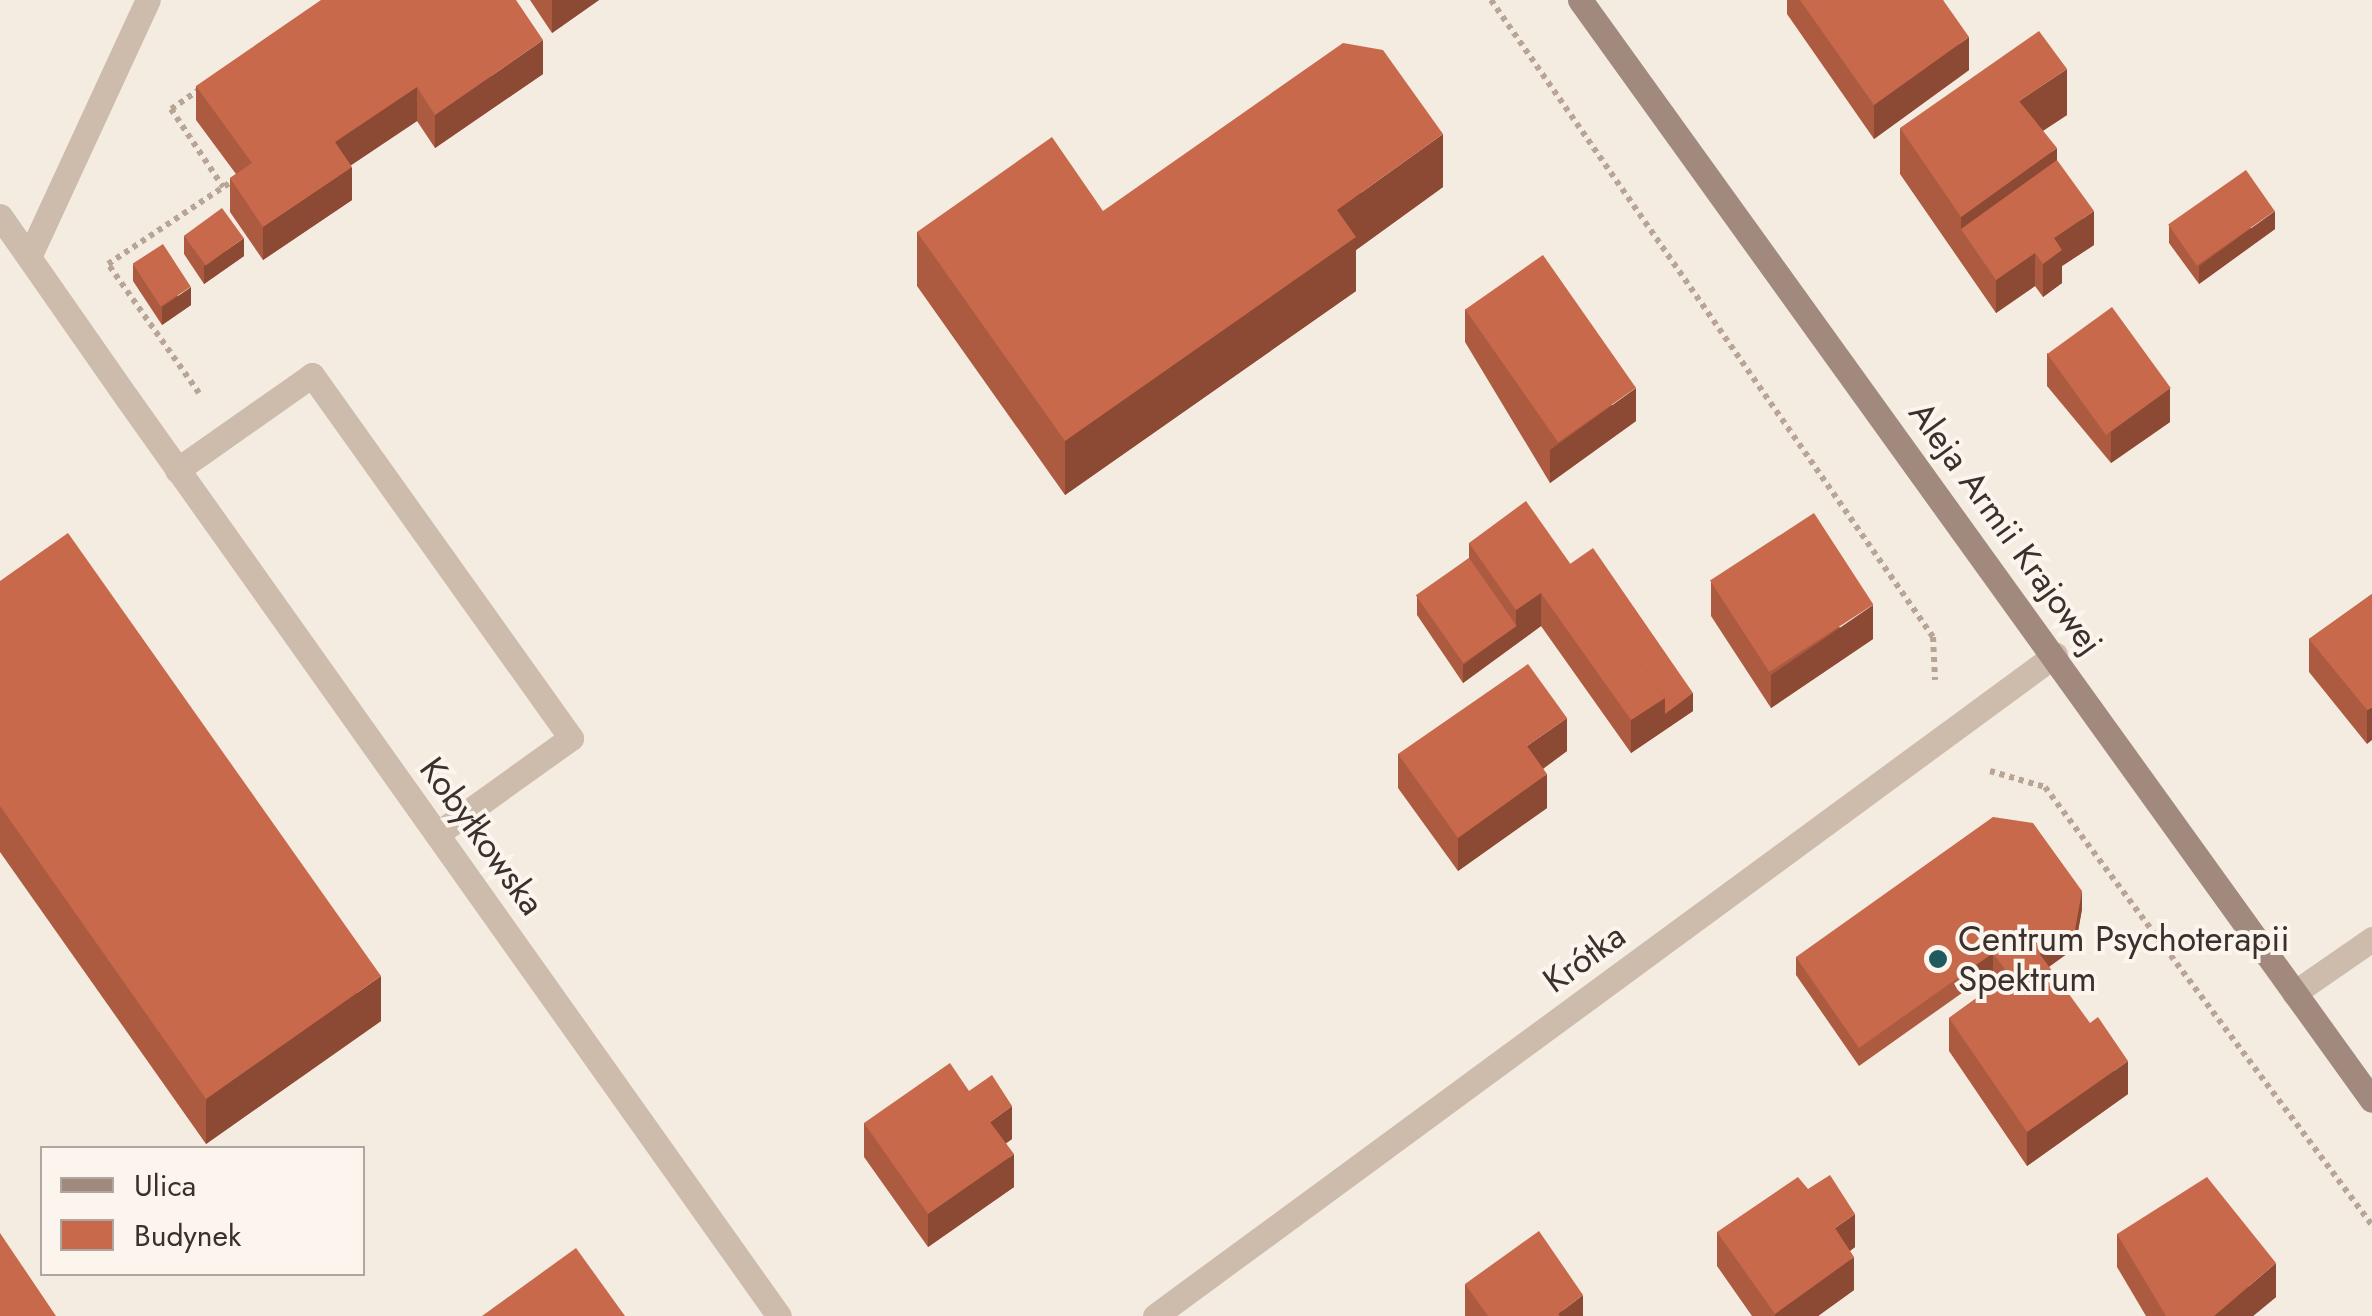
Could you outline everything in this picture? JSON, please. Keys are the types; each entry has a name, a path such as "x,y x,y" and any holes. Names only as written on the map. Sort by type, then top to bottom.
{"street":[{"path":"28,257 148,0"},
{"name":"Aleja Armii Krajowej","path":"1580,0 2372,1100"},
{"name":"Kobyłkowska","path":"0,216 779,1316"},
{"path":"178,470 312,375 571,738 437,834"},
{"name":"Krótka","path":"1154,1316 2055,655"},
{"path":"2294,992 2372,939"}],"path":[{"path":"1491,0 1933,637 1936,700"},
{"path":"214,80 172,109 223,187"},
{"path":"228,434 108,264 238,177"},
{"path":"1990,771 2045,787 2372,1225"}],"building":[{"path":"321,0 516,0 543,40 435,115 417,87 335,142 352,167 263,227 230,178 252,163 196,86"},
{"path":"1800,0 1943,0 1969,37 1874,105"},
{"path":"2039,31 2067,69 2019,101 2057,148 1961,217 1900,128"},
{"path":"1343,43 1383,50 1443,134 1337,210 1356,237 1065,441 917,232 1052,137 1103,211"},
{"path":"2057,160 2094,211 2054,238 2062,250 2043,264 2035,253 1996,280 1961,229"},
{"path":"2246,170 2275,211 2197,265 2168,224"},
{"path":"222,208 244,238 206,266 184,236"},
{"path":"163,244 191,287 161,306 133,264"},
{"path":"1543,255 1636,388 1558,442 1465,309"},
{"path":"2112,307 2171,388 2106,435 2047,354"},
{"path":"1526,501 1665,698 1631,720 1541,593 1516,610 1469,543"},
{"path":"1814,513 1873,604 1769,672 1710,581"},
{"path":"68,533 381,976 206,1099 0,806 0,581"},
{"path":"1593,548 1693,693 1665,714 1665,698 1570,564"},
{"path":"1469,558 1517,626 1463,663 1416,595"},
{"path":"2372,594 2372,707 2367,710 2309,639"},
{"path":"1528,664 1567,718 1527,746 1547,774 1458,838 1398,754"},
{"name":"Centrum Psychoterapii Spektrum","path":"1993,817 2033,823 2082,891 2075,930 2009,975 1993,953 1859,1048 1796,957"},
{"path":"2039,953 2090,1023 2098,1017 2128,1061 2027,1132 1949,1018"},
{"path":"950,1063 969,1091 992,1075 1012,1106 990,1122 1014,1154 928,1214 864,1123"},
{"path":"1830,1175 1855,1214 1835,1228 1854,1257 1775,1314 1717,1232 1798,1177 1808,1189"},
{"path":"2207,1177 2276,1263 2214,1316 2166,1316 2117,1234"},
{"path":"1539,1231 1583,1295 1560,1316 1488,1316 1465,1284"},
{"path":"0,1233 56,1316 0,1316"},
{"path":"576,1248 625,1316 482,1316"}],"place":[{"name":"Centrum Psychoterapii Spektrum","path":"1938,959"}]}
